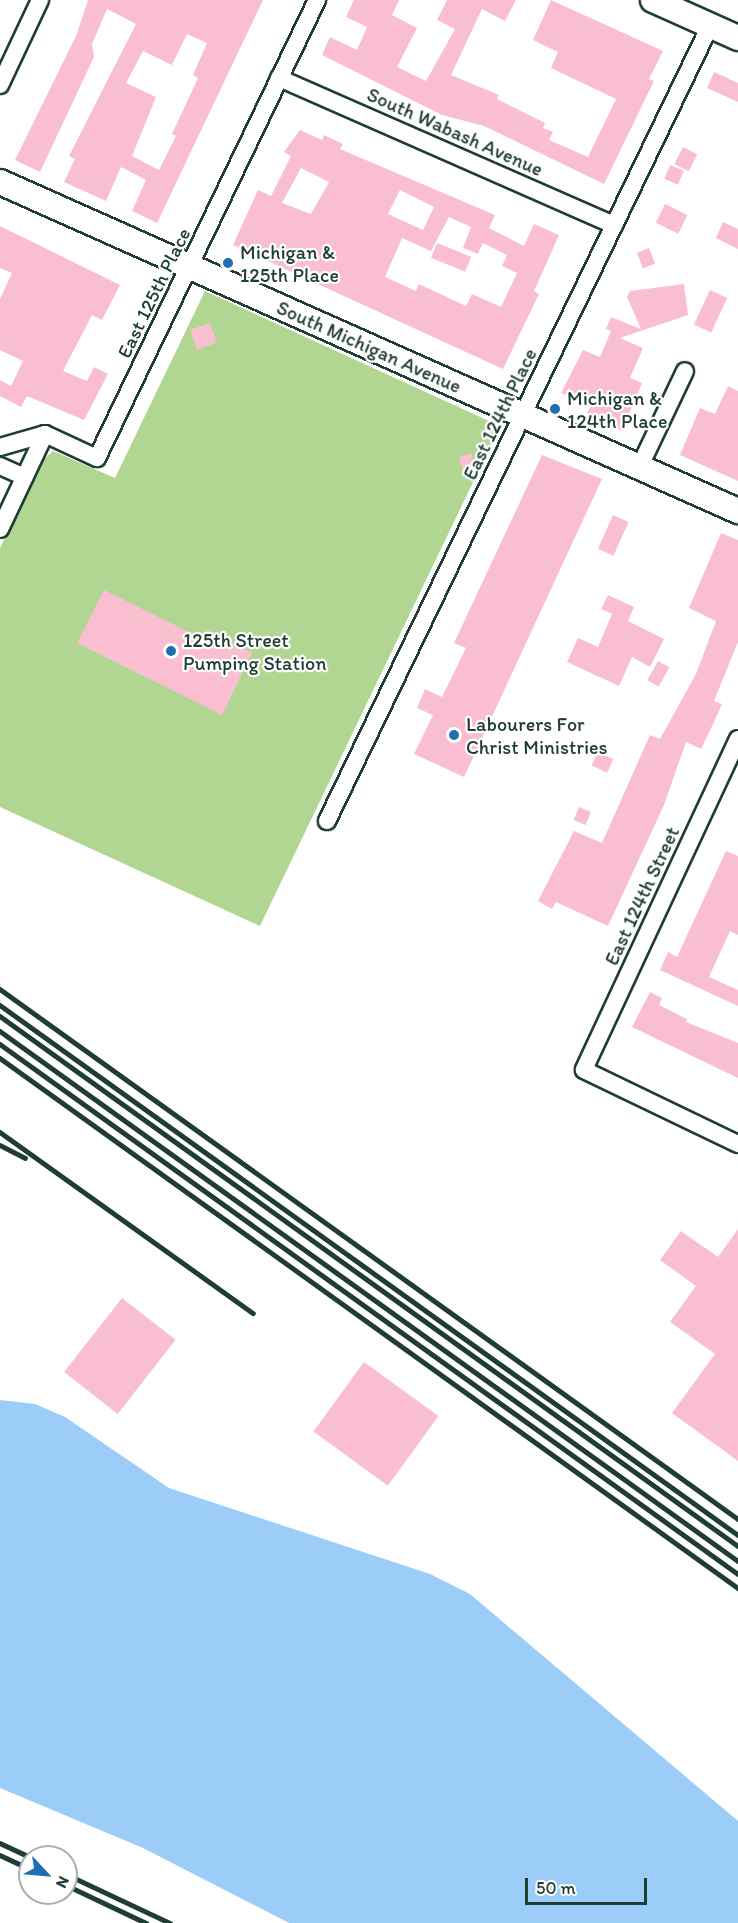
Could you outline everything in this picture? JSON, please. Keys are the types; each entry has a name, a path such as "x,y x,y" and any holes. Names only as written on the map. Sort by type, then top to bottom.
{"main road":[{"path":"653,0 738,38"},
{"name":"South Michigan Avenue","path":"0,182 738,511"}],"street":[{"path":"0,85 40,0"},
{"name":"East 125th Place","path":"45,434 97,458 317,0"},
{"name":"East 124th Place","path":"327,821 710,26"},
{"name":"South Wabash Avenue","path":"279,78 614,225"},
{"path":"639,468 685,371"},
{"path":"0,447 45,434"},
{"path":"0,529 45,434"},
{"path":"0,466 25,477"},
{"name":"East 124th Street","path":"738,740 584,1070 738,1144"}],"green space":[{"path":"205,291 500,426 260,926 0,807 0,548 43,460 53,451 115,478"}],"water":[{"path":"0,1400 35,1404 65,1417 169,1488 430,1574 470,1594 738,1821 738,1923 289,1923 143,1848 0,1788"}],"building":[{"path":"88,0 263,0 157,223 132,211 146,180 121,167 106,201 64,182 75,159 69,156 136,24 107,9 92,44 94,57 40,172 15,160 76,36","holes":["187,34 207,43 193,75 198,78 172,134 176,136 159,170 132,156 156,97 126,83 143,51 172,65"]},
{"path":"354,0 399,0 392,15 417,28 397,67 426,81 455,29 437,20 447,0 516,0 505,21 482,9 451,75 499,95 497,99 545,123 543,128 553,132 549,140 588,157 616,99 551,68 558,52 533,40 551,0 663,51 649,79 654,81 604,184 484,126 442,115 322,55 330,37 357,50 367,27 346,17"},
{"path":"714,72 738,83 738,102 707,88"},
{"path":"300,130 322,140 324,135 343,144 340,149 495,215 489,228 524,246 534,224 559,235 534,291 539,294 503,369 233,245 258,190 271,196 291,156 284,152","holes":["301,168 329,182 311,214 282,203","400,190 434,207 423,230 388,214","449,217 471,227 463,248 478,254 483,243 507,255 502,266 517,273 501,307 472,294 466,306 419,284 416,291 385,277 402,238 431,251"]},
{"path":"683,147 697,154 689,171 674,164"},
{"path":"670,165 684,171 678,185 664,179"},
{"path":"665,204 687,215 678,234 656,223"},
{"path":"723,222 738,229 738,249 716,238"},
{"path":"0,226 120,285 102,320 92,315 63,371 87,381 94,367 108,374 84,420 27,396 21,407 0,396 0,380 11,386 23,361 0,350 0,299 12,273 0,268"},
{"path":"437,243 471,257 465,272 431,258"},
{"path":"649,248 655,264 643,269 637,253"},
{"path":"684,284 688,315 620,338 643,348 630,378 642,383 622,431 587,413 591,406 561,393 583,350 600,357 611,331 606,329 611,317 641,329 627,297 630,291"},
{"path":"710,290 727,298 711,332 694,324"},
{"path":"210,323 217,343 197,350 190,330"},
{"path":"728,386 738,391 738,481 680,455 700,408 715,414"},
{"path":"471,453 478,473 466,477 459,457"},
{"path":"542,455 602,479 464,777 414,754 433,715 417,708 425,689 442,697 466,648 454,643"},
{"path":"613,515 629,522 613,556 598,549"},
{"path":"721,533 738,540 738,642 714,701 722,704 714,722 701,749 686,742 664,805 608,926 556,902 552,909 538,901 574,831 602,843 650,735 660,739 696,674 716,621 689,608"},
{"name":"125th Street Pumping Station","path":"104,590 225,650 229,641 252,653 222,715 77,643"},
{"path":"608,595 634,607 628,621 664,639 650,667 632,657 619,686 567,662 578,638 598,647 612,614 601,609"},
{"path":"658,661 669,667 659,687 647,680"},
{"path":"598,752 613,759 607,773 592,766"},
{"path":"579,807 591,812 585,825 574,820"},
{"path":"726,851 738,856 738,935 730,931 709,977 738,990 738,1006 660,970 668,952 677,957"},
{"path":"650,992 662,998 659,1005 687,1019 686,1022 738,1043 738,1078 632,1027"},
{"path":"738,1229 738,1461 672,1413 715,1354 670,1322 696,1286 660,1260 681,1231 718,1257"},
{"path":"122,1298 176,1340 118,1414 64,1372"},
{"path":"364,1362 438,1416 388,1486 313,1432"}],"railway":[{"path":"0,989 738,1519"},
{"path":"0,1005 738,1535"},
{"path":"0,1016 738,1546"},
{"path":"0,1031 738,1561"},
{"path":"0,1044 738,1574"},
{"path":"0,1058 738,1588"},
{"path":"0,1132 253,1313"},
{"path":"0,1145 25,1158"},
{"path":"0,1843 18,1851"},
{"path":"0,1855 18,1863"},
{"path":"78,1880 170,1923"},
{"path":"78,1891 146,1923"}],"place":[{"name":"Michigan & 125th Place","path":"228,263"},
{"name":"Michigan & 124th Place","path":"555,409"},
{"name":"125th Street Pumping Station","path":"171,651"},
{"name":"Labourers For Christ Ministries","path":"454,735"}]}
